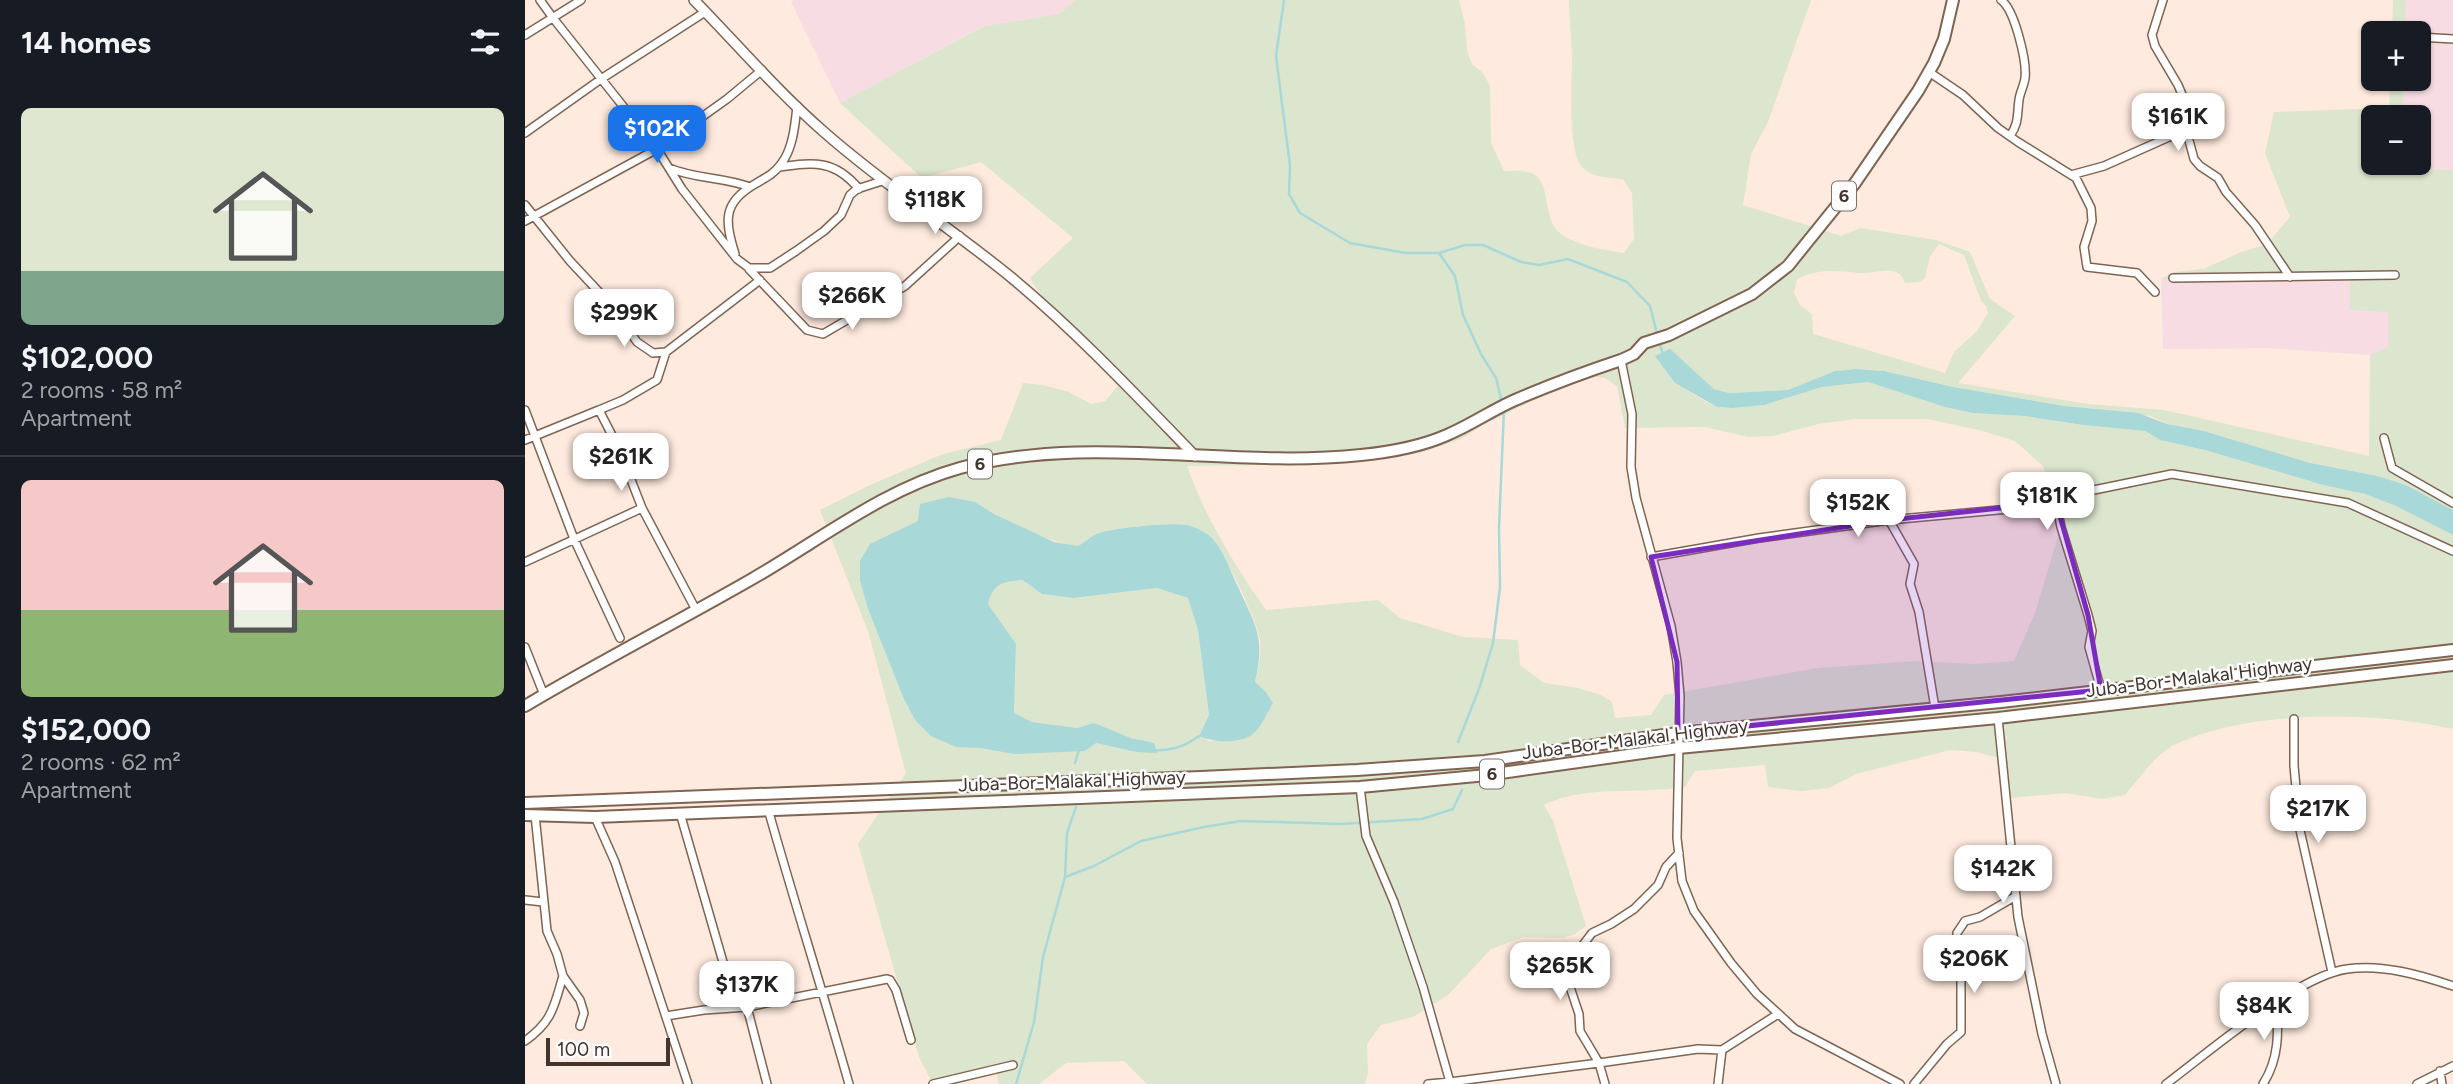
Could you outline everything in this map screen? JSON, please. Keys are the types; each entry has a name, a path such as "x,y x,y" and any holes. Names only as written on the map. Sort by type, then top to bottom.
{"main road":[{"name":"6","path":"525,706 754,578 881,501 910,486 959,469 1041,455 1127,453 1245,459 1324,458 1397,451 1451,433 1518,398 1634,354 1644,343 1669,335 1752,294 1789,265 1854,183 1913,100 1944,39 1953,0"},
{"name":"Juba-Bor-Malakal Highway","path":"525,803 1357,770 1485,761 1678,733 1935,708 2453,650"},
{"name":"Juba-Bor-Malakal Highway","path":"530,815 595,817 1360,787 1487,775 1678,748 1998,718 2453,665"}],"street":[{"path":"540,0 657,149 682,189 737,259 749,268 807,330 823,334 905,286 960,236"},
{"path":"525,35 581,0"},
{"path":"694,0 823,131 882,181 960,236 1015,281 1103,360 1195,456"},
{"path":"2001,0 2007,4 2013,16 2025,77 2019,98 2017,126 2010,136"},
{"path":"2163,0 2152,35 2155,46 2178,85 2189,111 2187,133 2194,159 2218,178 2290,276"},
{"path":"525,133 601,79 705,12"},
{"path":"2431,38 2453,39"},
{"path":"525,221 657,149 727,99 762,70"},
{"path":"1929,72 1963,95 2010,136 2071,175 2091,208 2092,222 2084,247 2087,267 2137,273 2155,292"},
{"path":"737,259 730,236 728,212 734,199 773,173 785,159 795,129 797,106"},
{"path":"2071,175 2104,166 2169,137 2187,133"},
{"path":"779,167 811,164 835,167 846,174 859,189"},
{"path":"669,167 686,175 750,187"},
{"path":"749,268 770,268 824,231 841,215 850,195 882,181"},
{"path":"525,205 570,261 611,305 637,342 653,353 666,352 760,280"},
{"path":"2172,278 2395,275"},
{"path":"525,440 623,400 657,380 666,352"},
{"path":"1621,360 1632,414 1631,467 1678,662 1680,696 1676,802 1682,881 1694,911 1757,994 1795,1029 1898,1084"},
{"path":"525,410 574,540 619,638"},
{"path":"599,410 619,449 642,508 696,610"},
{"path":"2384,438 2392,468 2453,503"},
{"path":"1651,557 1759,538 1889,520 2043,506 2084,492 2172,474 2348,503 2453,551"},
{"path":"2056,502 2092,631 2089,648 2101,690"},
{"path":"525,562 642,508"},
{"path":"1889,520 1914,564 1910,584 1919,612 1935,708"},
{"path":"525,647 544,695"},
{"path":"1998,718 2018,917 2042,1034 2056,1084"},
{"path":"2294,719 2294,766 2300,830 2332,972"},
{"path":"1360,787 1366,836 1394,901 1423,987 1450,1083"},
{"path":"768,809 849,1084"},
{"path":"680,813 736,1007"},
{"path":"530,815 547,931 563,976 580,1000 584,1013 580,1026"},
{"path":"595,817 615,862 688,1084"},
{"path":"1605,1084 1599,1063 1580,1031 1579,1014 1568,981 1570,962 1592,933 1634,909 1658,885 1665,867 1679,853"},
{"path":"1914,1084 1947,1044 1961,1032 1961,975 1957,933 1965,921 1980,917 2016,897"},
{"path":"525,900 543,902"},
{"path":"2166,1084 2276,1003 2332,972 2373,968 2412,973 2453,986"},
{"path":"525,1041 540,1028 556,1007 563,976"},
{"path":"666,1016 747,1007 890,980 896,990 911,1040"},
{"path":"2263,1084 2270,1073 2279,1039 2276,1003"},
{"path":"747,1007 767,1084"},
{"path":"1428,1084 1698,1049 1722,1050 1778,1014 1862,1068 1898,1084"},
{"path":"1718,1084 1722,1050"},
{"path":"933,1084 1013,1065"},
{"path":"2417,1084 2453,1066"},
{"path":"2441,1071 2442,1084"}],"highlighted area":[{"path":"2056,502 2088,615 2101,690 1678,733 1677,662 1651,557 1889,520"}],"shaded area":[{"path":"1076,0 1059,14 983,26 840,103 791,2"},
{"path":"2406,0 2453,0 2453,170 2431,169 2431,105 2403,105 2404,91 2431,91 2431,21 2405,21"},
{"path":"2350,277 2388,311 2388,347 2370,355 2268,348 2163,349 2161,279"}],"green space":[{"path":"1076,0 1459,0 1465,24 1467,51 1472,64 1483,73 1490,86 1491,143 1504,171 1525,171 1538,177 1545,192 1551,219 1561,234 1583,244 1624,253 1634,239 1632,193 1624,180 1587,172 1578,160 1575,148 1572,133 1569,0 1811,0 1768,122 1751,154 1743,205 1841,236 1860,228 1936,240 1970,252 1990,299 2015,316 1958,383 2088,404 2164,410 2369,456 2370,355 2388,347 2388,312 2350,310 2350,277 2161,279 2174,272 2203,269 2267,244 2290,217 2265,153 2274,112 2361,109 2361,175 2431,175 2431,169 2453,170 2453,510 2406,485 2310,463 2204,431 2167,424 2151,416 2064,406 1953,387 1884,371 1835,371 1788,390 1729,393 1714,389 1685,363 1675,383 1717,407 1732,408 1775,402 1822,387 1868,382 1945,407 1973,413 2024,416 2145,431 2160,440 2365,494 2396,506 2453,535 2453,729 2423,723 2355,717 2250,723 2217,730 2173,745 2151,764 2125,795 2103,799 2065,793 2010,798 2003,759 1976,752 1950,750 1856,774 1829,788 1801,791 1768,787 1765,765 1695,771 1685,787 1577,794 1544,805 1553,821 1586,926 1563,938 1523,937 1491,949 1448,995 1413,1017 1381,1025 1367,1044 1368,1073 1365,1084 1147,1084 1124,1061 1066,1063 1039,1084 999,1084 994,1064 933,1084 919,1057 858,844 906,773 868,631 820,510 872,484 943,454 1001,440 1023,383 1069,392 1091,404 1105,401 1118,386 1066,334 1030,278 1073,238 981,162 922,178 840,103 984,26 1059,14","holes":["1939,244 1964,255 1988,313 1977,331 1954,352 1945,373 1813,334 1812,314 1800,305 1794,293 1797,279 1821,272 1861,273 1886,270 1897,273 1905,283 1919,282 1925,278 1930,256","1595,377 1605,378 1617,386 1625,428 1705,427 1748,437 1773,436 1818,424 1856,419 1927,419 2015,441 2043,466 2053,488 2059,533 2035,613 2014,661 1974,664 1917,661 1818,668 1664,695 1651,715 1615,718 1612,702 1601,695 1578,688 1544,683 1520,665 1518,640 1463,637 1400,618 1378,600 1266,610 1222,541 1187,466 1315,464 1423,452 1461,439 1532,401","975,502 1025,529 1078,546 1103,532 1155,525 1190,526 1211,537 1231,570 1258,630 1260,655 1255,682 1273,703 1262,723 1228,740 1209,741 1199,736 1209,715 1198,630 1188,598 1157,588 1073,598 1042,594 1024,580 1000,584 993,591 988,604 1016,644 1014,713 1032,722 1077,728 1094,723 1131,738 1154,743 1115,746 1096,743 956,747 915,720 868,609 897,532 918,521"]},
{"path":"2393,0 2406,0 2405,21 2392,21"},
{"path":"2390,91 2404,91 2403,105 2389,105"}],"water":[{"path":"1670,349 1714,389 1729,393 1788,390 1835,371 1856,369 1884,371 1953,387 2064,406 2138,413 2167,424 2204,431 2310,463 2377,476 2406,485 2453,510 2453,535 2396,506 2365,494 2160,440 2145,431 2024,416 1973,413 1945,407 1868,382 1822,387 1764,405 1717,407 1675,383 1655,356"},
{"path":"949,497 975,502 996,515 1054,542 1078,546 1096,534 1141,526 1187,525 1209,535 1223,555 1258,634 1259,655 1255,682 1273,703 1261,725 1250,736 1238,740 1217,741 1199,736 1209,715 1198,630 1188,598 1157,588 1073,598 1042,594 1023,580 1000,584 993,591 988,604 1016,644 1014,713 1032,722 1077,728 1094,723 1131,738 1154,743 1157,753 1137,752 1096,743 1085,751 1014,754 956,747 931,736 915,720 903,697 868,609 860,580 860,561 870,544 918,521 920,504"}],"waterway":[{"path":"1284,0 1276,56 1290,166 1289,194 1300,213 1350,243 1406,253 1439,253 1465,245 1483,245 1521,262 1539,265 1568,259 1627,282 1650,306 1657,334"},
{"path":"1439,253 1455,276 1463,315 1481,354 1496,378 1502,403"},
{"path":"1659,341 1663,355"},
{"path":"1458,742 1479,689 1493,643 1500,587 1499,528 1504,409"},
{"path":"1153,750 1177,748 1199,736"},
{"path":"1075,763 1079,750"},
{"path":"1065,877 1094,866 1141,841 1204,827 1241,821 1341,824 1422,819 1453,809 1462,790"},
{"path":"1016,1084 1034,1022 1043,957 1065,877 1067,833 1076,807"}]}
